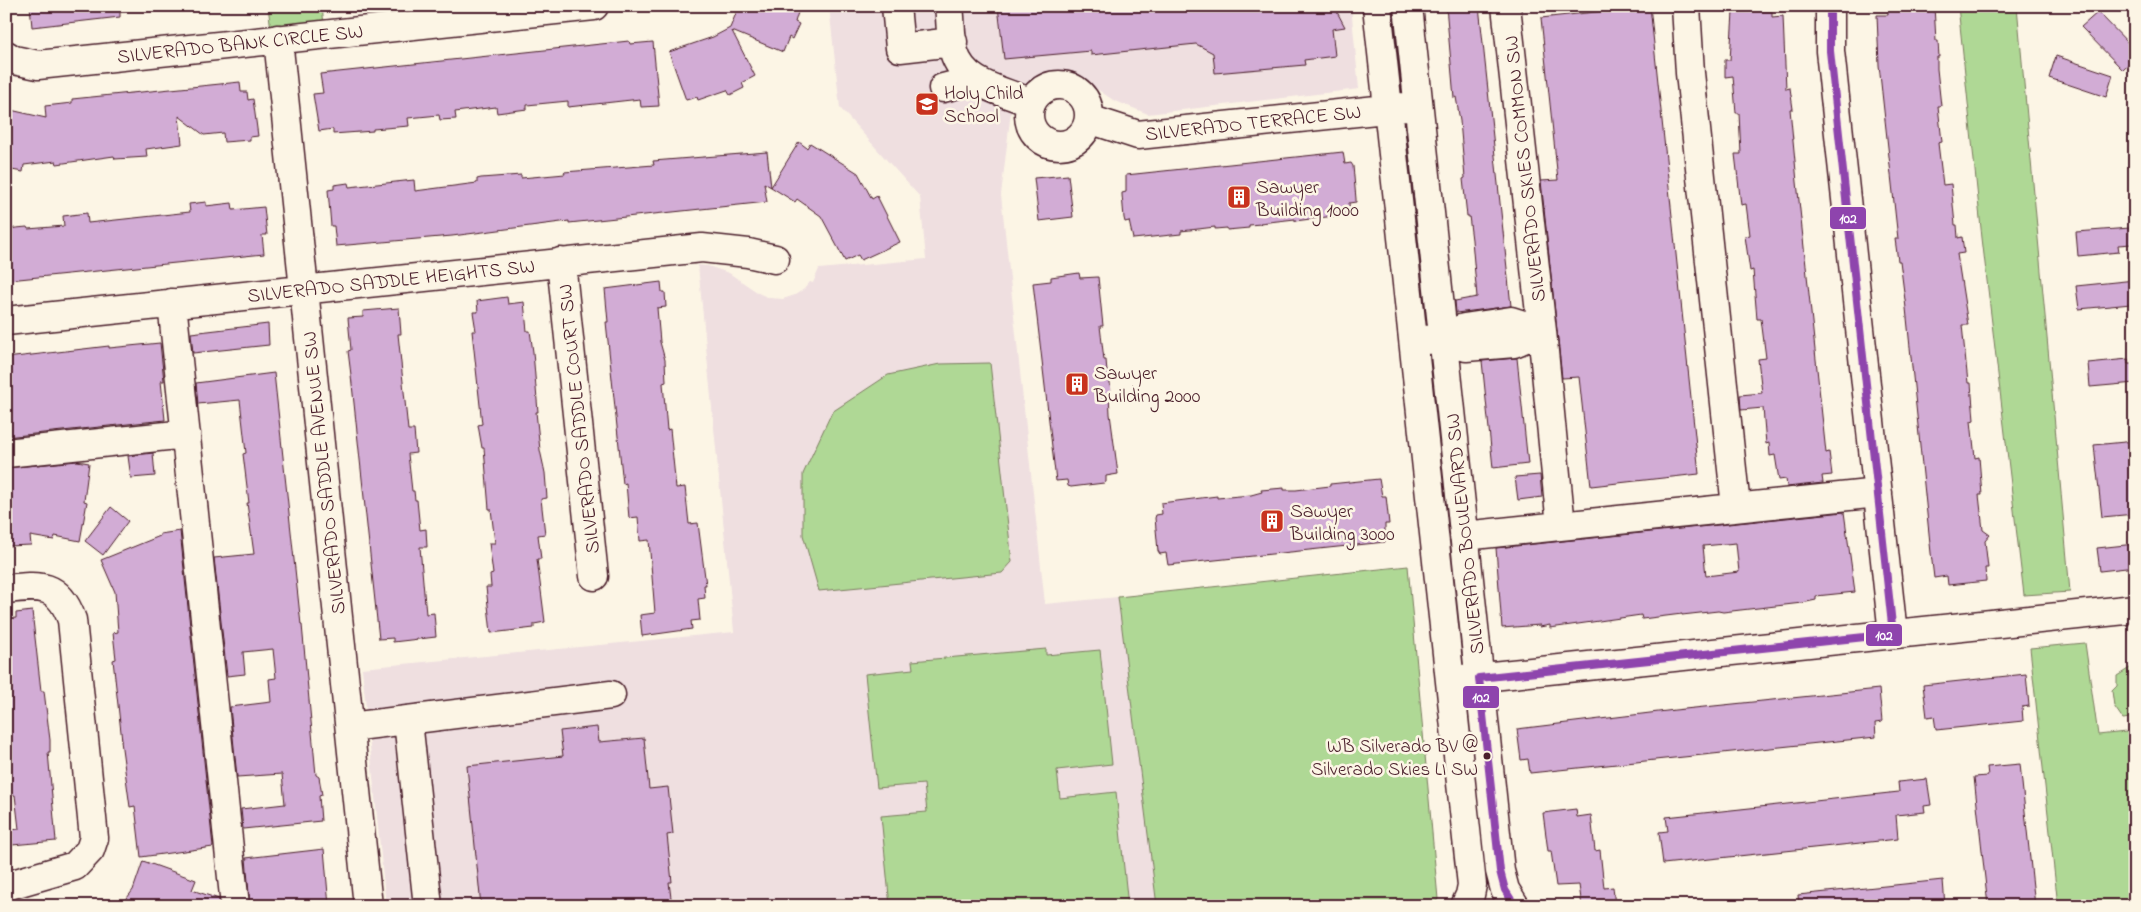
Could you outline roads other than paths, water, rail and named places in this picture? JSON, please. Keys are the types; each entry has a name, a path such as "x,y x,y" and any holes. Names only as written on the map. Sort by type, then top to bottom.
{"street":[{"name":"SILVERADO BANK CIRCLE SW","path":"6,55 14,60 38,64 278,39 454,14 594,6"},
{"path":"896,6 900,48 953,42"},
{"path":"949,6 953,42 960,66 974,80 1031,103"},
{"name":"SILVERADO BOULEVARD SW","path":"1377,6 1472,885 1465,906"},
{"name":"SILVERADO BOULEVARD SW","path":"1408,6 1500,871 1505,890 1515,906"},
{"name":"SILVERADO SKIES COMMON SW","path":"1506,6 1542,331 1561,526"},
{"path":"1686,6 1690,73 1736,508"},
{"path":"1830,6 1830,51 1893,634"},
{"name":"SILVERADO SADDLE AVENUE SW","path":"278,39 368,906"},
{"path":"942,88 974,80"},
{"path":"1060,84 1070,86 1085,99 1089,109 1089,119 1086,128 1073,142 1053,145 1044,141 1030,126 1028,116 1031,103 1041,90 1050,86 1060,84"},
{"name":"SILVERADO TERRACE SW","path":"1089,119 1138,135 1418,106"},
{"name":"SILVERADO SADDLE HEIGHTS SW","path":"6,321 702,248 748,253 775,259"},
{"name":"SILVERADO SADDLE COURT SW","path":"561,262 594,576"},
{"path":"172,303 235,906"},
{"name":"SILVERADO SKIES COMMON SW","path":"1443,338 1464,328 1511,321 1542,331"},
{"path":"1412,342 1443,338"},
{"path":"6,453 186,434"},
{"path":"1464,536 1878,493"},
{"path":"6,589 42,586 62,599 72,620 94,838 90,850 75,866 6,886"},
{"path":"1449,681 2135,609"},
{"path":"350,727 611,696"},
{"path":"408,721 428,906"}],"place":[{"name":"Holy Child School","path":"927,104"},
{"name":"Sawyer Building 1000","path":"1239,197"},
{"name":"Sawyer Building 2000","path":"1077,384"},
{"name":"Sawyer Building 3000","path":"1272,521"},
{"name":"WB Silverado BV @ Silverado Skies LI SW","path":"1487,756"}]}
